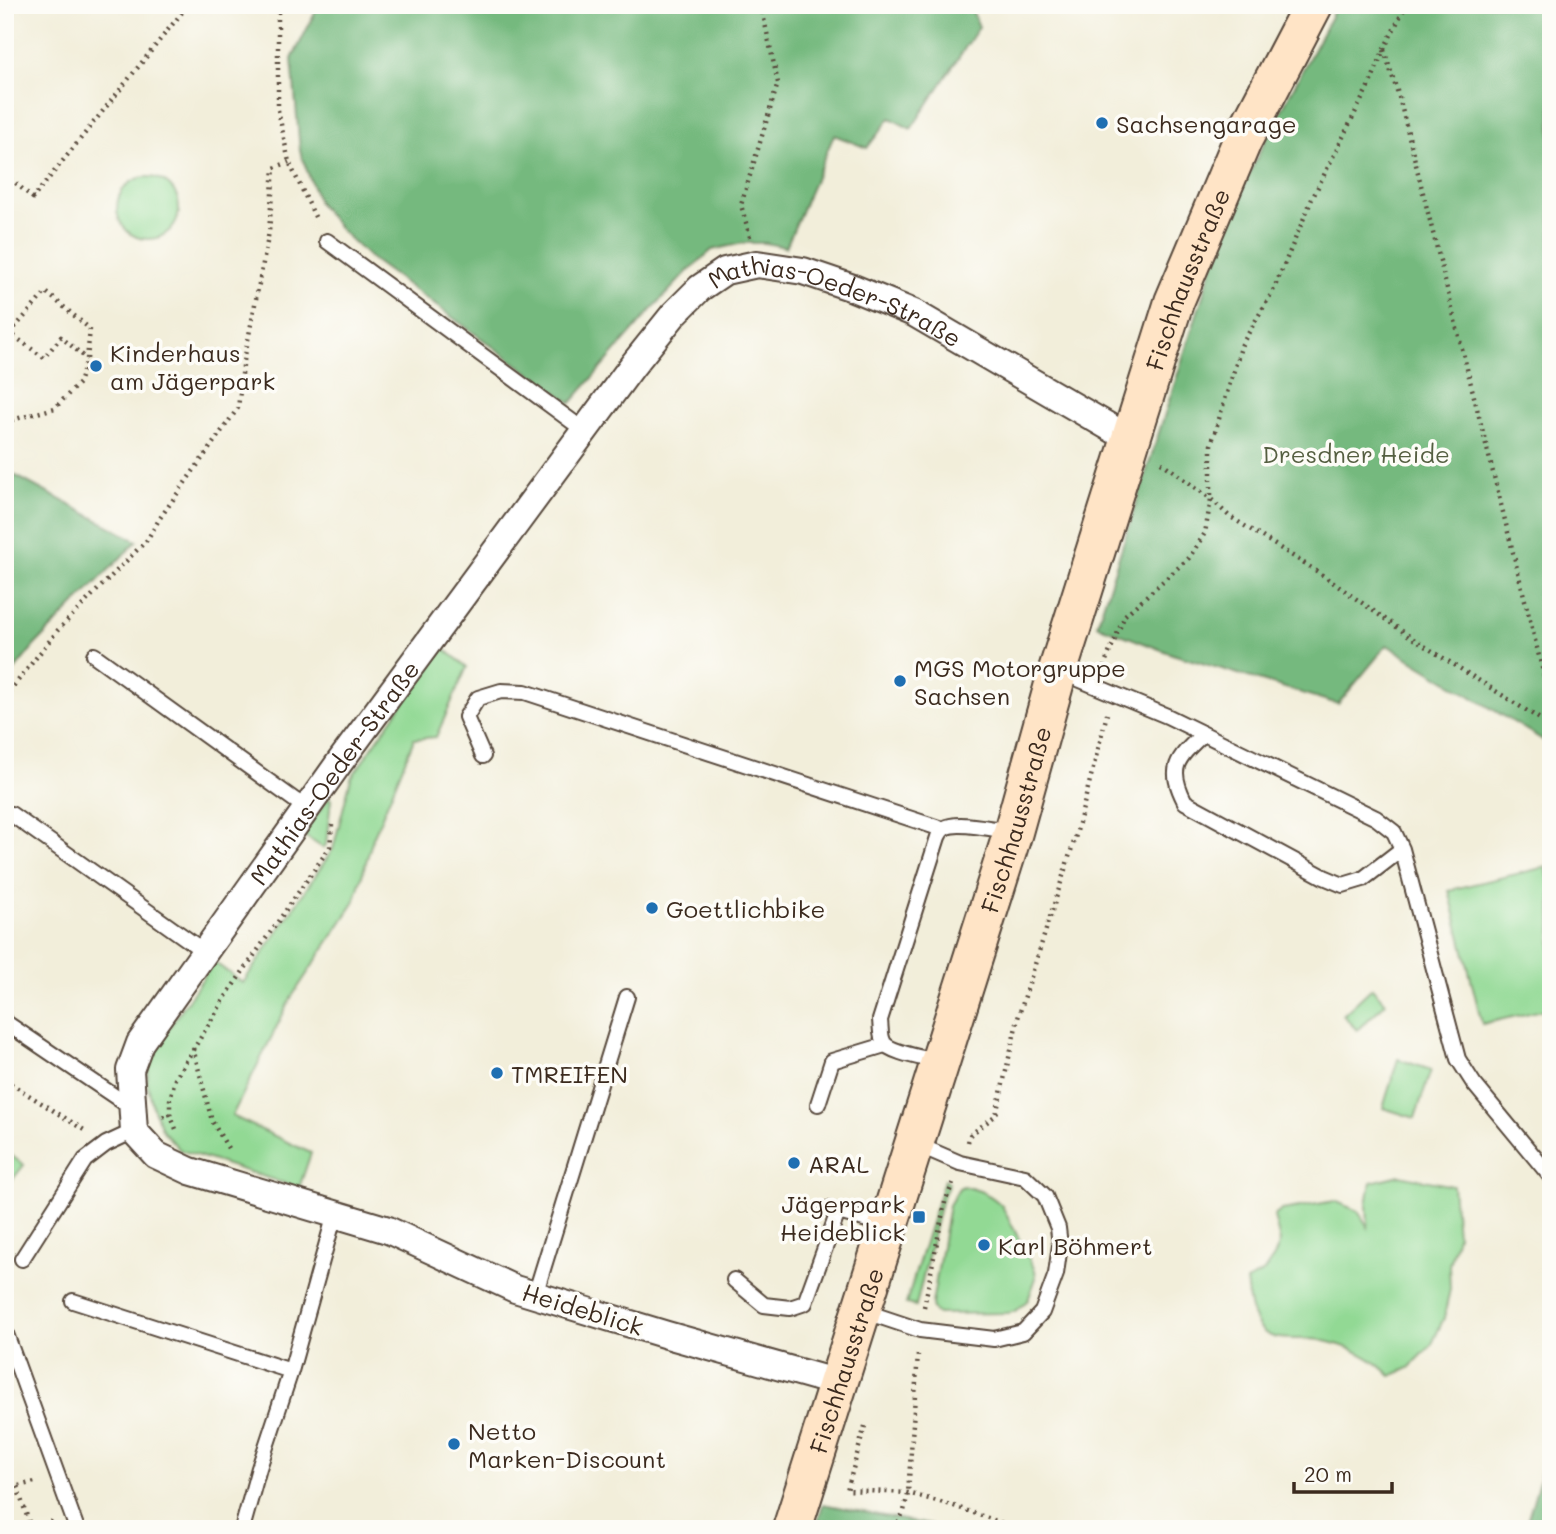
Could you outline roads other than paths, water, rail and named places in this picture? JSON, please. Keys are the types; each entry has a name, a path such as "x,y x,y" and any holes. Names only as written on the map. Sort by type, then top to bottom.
{"main road":[{"name":"Fischhausstraße","path":"792,1529 1013,832 1058,670 1174,302 1242,141 1305,12"}],"street":[{"name":"Mathias-Oeder-Straße","path":"133,1119 130,1070 140,1043 339,763 585,431 674,314 700,288 725,271 757,264 803,271 853,288 914,313 1130,439"},
{"name":"Heideblick","path":"133,1119 156,1155 190,1171 388,1230 515,1289 838,1383"}],"lane":[{"path":"327,241 585,431"},
{"path":"94,655 307,809"},
{"path":"1058,670 1167,716 1376,818 1394,832 1402,849 1458,1059 1474,1084 1551,1177"},
{"path":"483,756 466,718 478,698 501,691 525,692 943,829"},
{"path":"1203,734 1183,754 1175,769 1176,784 1185,802 1343,885 1363,879 1402,849"},
{"path":"11,814 205,952"},
{"path":"940,1062 894,1050 885,1045 880,1020 938,837 943,829 958,825 1013,832"},
{"path":"535,1295 627,997"},
{"path":"5,1022 133,1119 85,1160 22,1259"},
{"path":"818,1104 832,1061 885,1045"},
{"path":"862,1310 920,1330 993,1339 1023,1332 1042,1312 1056,1274 1060,1245 1058,1228 1045,1196 1025,1177 960,1163 914,1144"},
{"path":"734,1280 764,1306 790,1308 805,1303 833,1211 888,1226"},
{"path":"242,1529 291,1371 334,1214"},
{"path":"73,1301 291,1371"},
{"path":"5,1331 74,1522"}],"place":[{"name":"Sachsengarage","path":"1102,123"},
{"name":"Kinderhaus am Jägerpark","path":"96,366"},
{"name":"MGS Motorgruppe Sachsen","path":"900,681"},
{"name":"Goettlichbike","path":"652,908"},
{"name":"TMREIFEN","path":"497,1073"},
{"name":"ARAL","path":"794,1163"},
{"name":"Jägerpark Heideblick","path":"919,1217"},
{"name":"Karl Böhmert","path":"984,1245"},
{"name":"Netto Marken-Discount","path":"454,1444"}],"park label":[{"name":"Dresdner Heide","path":"1356,453"}]}
